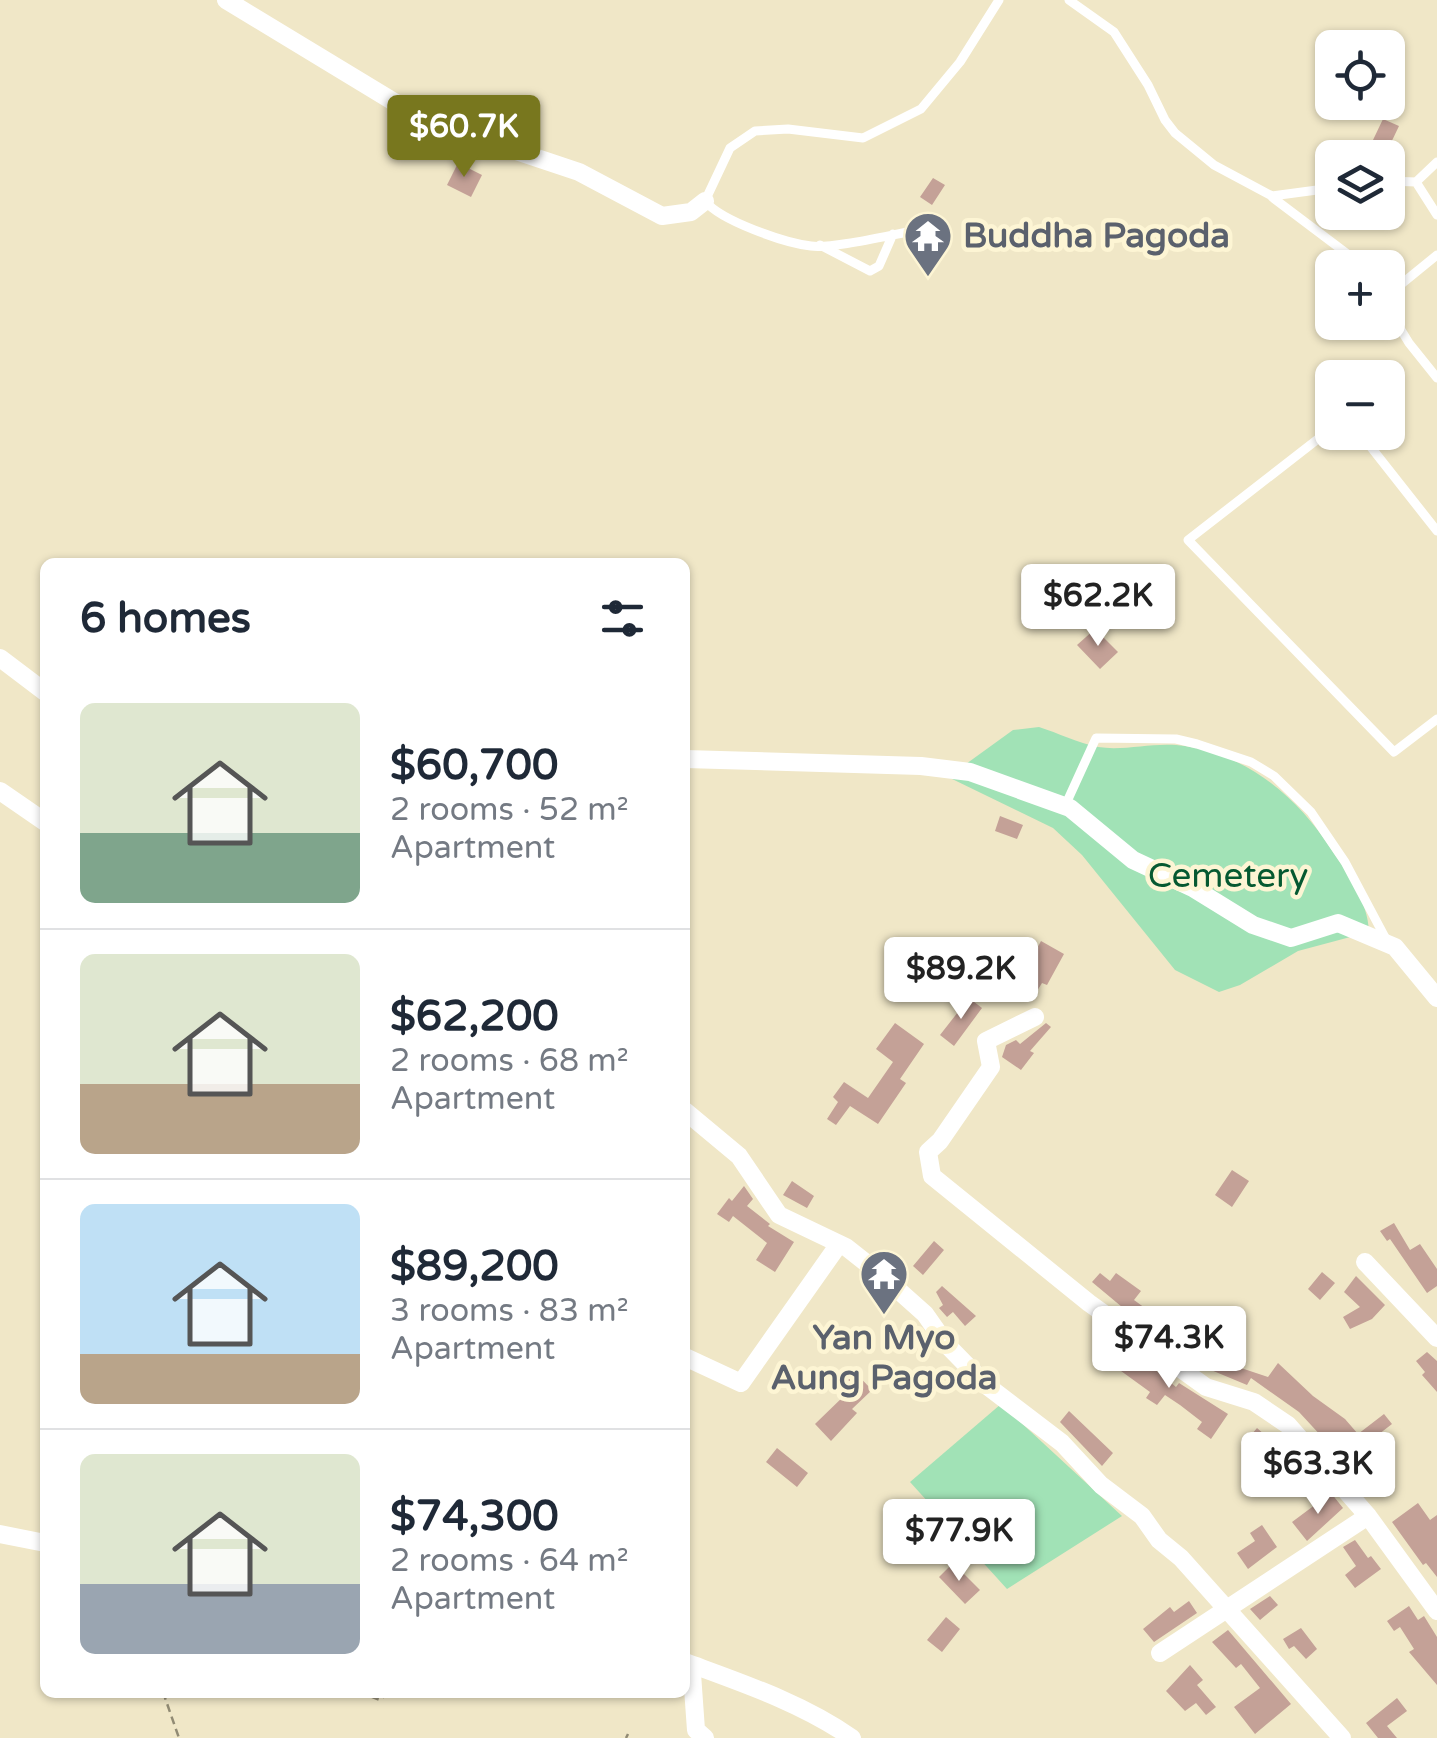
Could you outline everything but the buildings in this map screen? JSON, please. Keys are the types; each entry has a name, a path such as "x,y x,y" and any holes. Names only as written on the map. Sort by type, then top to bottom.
{"street":[{"path":"226,0 409,111 447,128 579,172 662,216 691,212 705,201"},
{"path":"0,658 40,688"},
{"path":"690,760 921,766 970,772 1065,806 1134,860 1194,888 1253,925 1291,938 1338,923 1389,944 1437,998"},
{"path":"0,791 40,819"},
{"path":"1035,1017 986,1042 991,1067 928,1152 932,1176 1089,1303 1206,1387 1254,1402 1288,1426 1368,1516 1437,1611"},
{"path":"690,1115 739,1156 779,1215 839,1244 926,1314 946,1344 986,1386 1062,1443 1102,1485 1142,1516 1159,1540 1181,1558 1342,1738"},
{"path":"690,1359 742,1383 839,1244"},
{"path":"1365,1262 1437,1338"},
{"path":"1160,1653 1368,1516"},
{"path":"0,1534 40,1542"},
{"path":"690,1664 827,1720 852,1738"},
{"path":"690,1671 696,1730 705,1738"}],"lane":[{"path":"927,232 919,230 813,247 758,230 712,210 705,201 730,148 754,132 788,129 862,138 921,109 960,62 999,0"},
{"path":"1069,0 1114,32 1175,133 1214,165 1272,196 1342,250"},
{"path":"1405,182 1416,182 1437,162"},
{"path":"1416,182 1437,216"},
{"path":"1272,196 1315,190"},
{"path":"820,246 870,271 879,266 893,234"},
{"path":"1405,281 1437,255"},
{"path":"1405,338 1437,378"},
{"path":"1315,441 1188,540 1394,752 1437,720"},
{"path":"1374,450 1437,531"},
{"path":"1065,806 1096,738 1176,739 1251,762 1274,776 1311,812 1345,862 1389,944"}],"path":[{"path":"166,1698 178,1738"}],"green space":[{"name":"Cemetery","path":"1039,727 1098,747 1176,745 1200,749 1224,756 1266,779 1317,829 1344,868 1365,909 1369,932 1298,951 1240,985 1219,992 1175,970 1082,855 1053,828 948,777 1013,730"},
{"path":"1001,1404 1122,1516 1007,1589 910,1482"}],"place":[{"name":"Buddha Pagoda","path":"928,278"},
{"name":"Yan Myo Aung Pagoda","path":"884,1316"}]}
